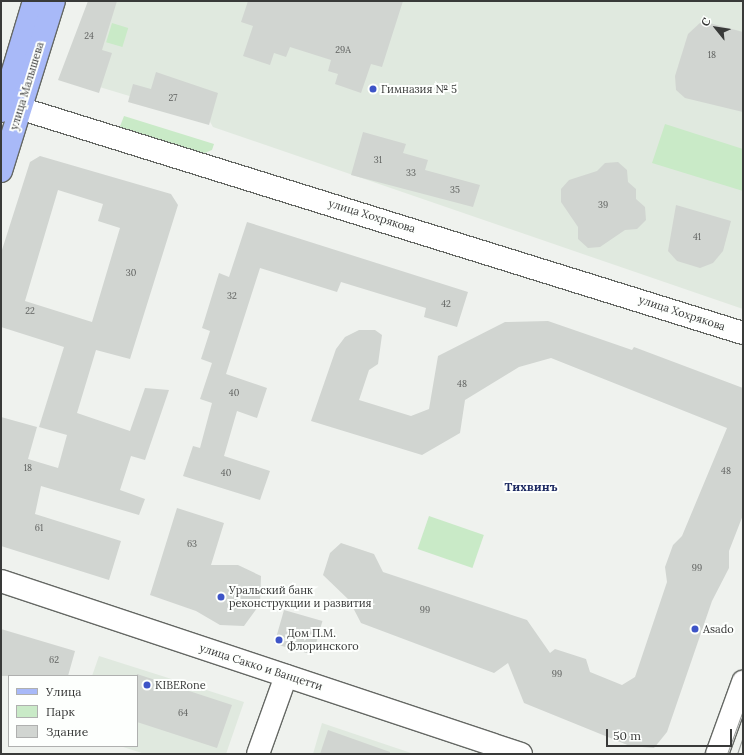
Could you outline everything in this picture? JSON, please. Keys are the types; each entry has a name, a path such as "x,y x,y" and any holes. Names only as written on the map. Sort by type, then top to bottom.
{"main road":[{"name":"улица Малышева","path":"1,171 6,107 34,1"},
{"name":"улица Малышева","path":"6,107 54,1"}],"street":[{"name":"улица Хохрякова","path":"6,107 743,333"},
{"name":"улица Сакко и Ванцетти","path":"1,581 521,754"},
{"path":"258,754 286,676"},
{"path":"716,754 743,682"}],"shaded area":[{"path":"99,1 743,1 743,309 213,127 209,120 73,79"},
{"path":"99,656 244,702 226,754 145,754 123,747 138,747 138,675 92,675"},
{"path":"322,723 414,754 313,754"}],"green space":[{"path":"112,23 128,28 122,47 106,42"},
{"path":"124,116 214,144 212,150 202,154 119,129"},
{"path":"665,124 743,149 743,191 652,163"},
{"path":"429,516 484,535 472,568 418,549"}],"building":[{"path":"88,1 117,1 102,50 112,53 99,93 58,80"},
{"path":"248,1 403,1 382,67 371,64 361,93 335,84 338,74 328,71 331,60 290,47 286,57 274,53 270,65 243,56 253,26 241,22"},
{"path":"702,21 743,32 743,112 685,98 676,90 675,76 688,34"},
{"path":"156,72 218,93 209,125 128,102 133,84 151,89"},
{"path":"363,132 406,144 403,153 428,160 425,170 480,185 473,207 351,175"},
{"path":"40,156 171,194 178,205 130,359 96,350 77,413 130,431 145,388 169,390 145,460 131,456 120,490 145,499 139,515 41,486 35,514 121,541 109,580 1,546 1,417 37,427 28,459 58,468 67,435 39,427 64,347 1,327 1,253 30,162","holes":["58,190 103,204 98,221 120,228 92,322 25,301"]},
{"path":"618,162 627,170 628,182 636,189 636,199 645,207 646,220 637,229 625,230 600,247 588,248 578,239 578,227 561,202 561,189 569,180 597,171 605,163"},
{"path":"676,205 731,221 723,251 713,263 700,268 677,261 668,251"},
{"path":"247,222 468,292 457,327 424,317 426,308 341,282 337,292 260,268 226,374 267,388 257,418 237,411 224,456 270,471 260,500 183,476 193,446 200,448 212,403 200,399 212,363 201,359 210,331 202,328 219,273 229,277"},
{"path":"548,321 632,350 634,347 743,388 743,515 729,551 729,568 712,601 667,732 654,748 630,746 524,703 508,663 494,673 361,623 349,600 323,575 330,553 341,543 374,554 383,572 527,620 550,653 555,649 586,659 590,672 622,685 635,677 667,582 665,567 673,545 682,536 727,428 551,358 519,367 465,400 460,433 422,455 311,421 336,349 345,337 359,330 375,330 382,335 378,364 369,370 359,400 411,416 429,409 438,356 505,322"},
{"path":"177,508 224,523 211,565 238,565 261,576 260,604 244,626 220,625 196,611 150,595"},
{"path":"284,610 322,621 313,655 274,644"},
{"path":"1,629 75,651 68,675 1,676"},
{"path":"137,675 232,705 217,748 138,722"},
{"path":"328,730 390,752 390,754 320,754"}],"tram line":[{"path":"727,754 743,710"},
{"path":"737,754 743,737"}],"place":[{"name":"Гимназия № 5","path":"373,89"},
{"name":"Уральский банк реконструкции и развития","path":"221,597"},
{"name":"Asado","path":"695,629"},
{"name":"Дом П.М. Флоринского","path":"279,640"},
{"name":"KIBERone","path":"147,685"}],"district":[{"name":"Тихвинъ","path":"531,487"}]}
